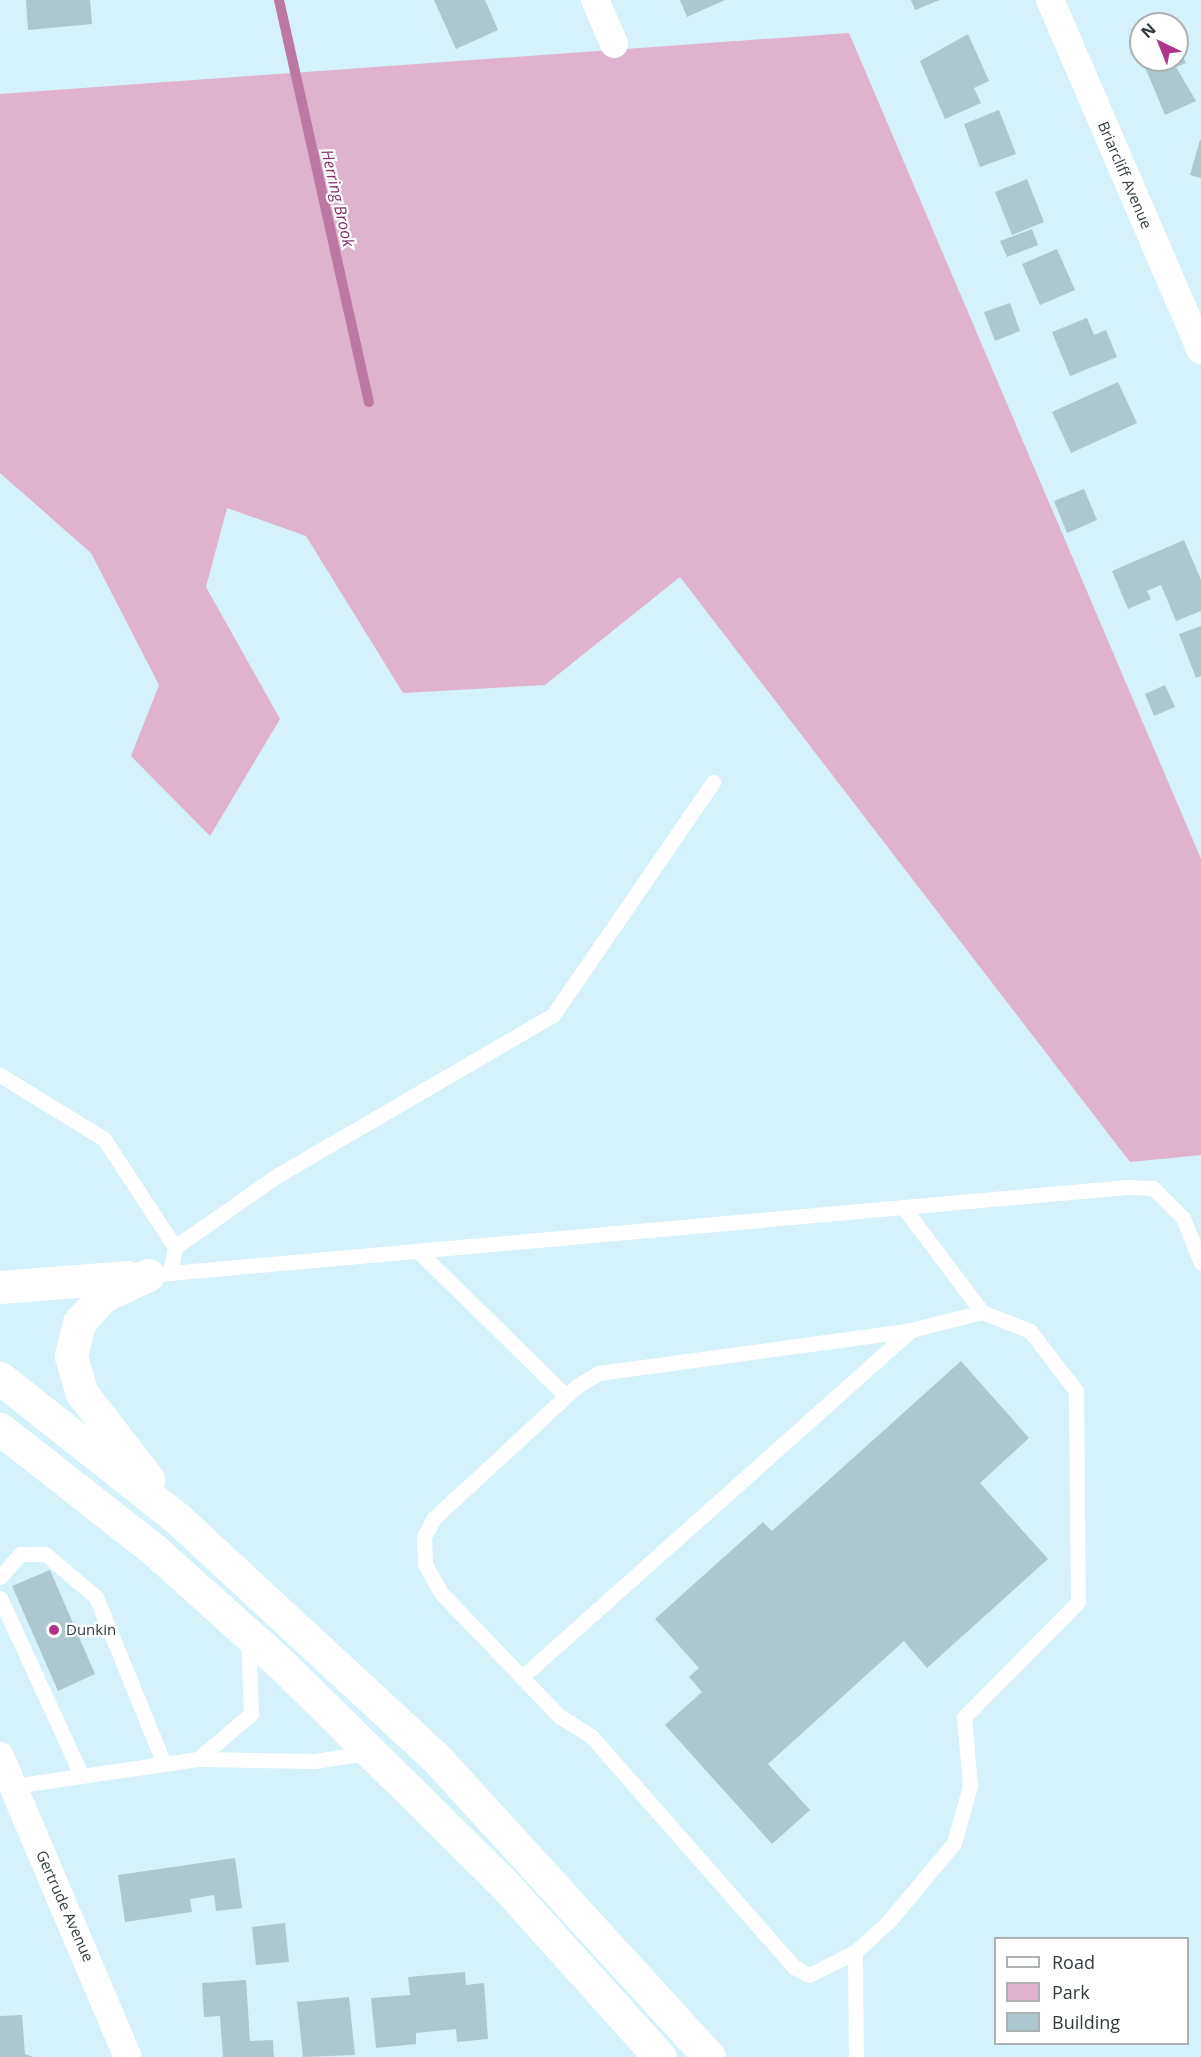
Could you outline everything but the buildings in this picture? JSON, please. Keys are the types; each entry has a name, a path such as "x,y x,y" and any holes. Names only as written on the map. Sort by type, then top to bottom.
{"highway":[{"path":"0,1287 159,1273"},
{"path":"159,1273 103,1296 79,1323 71,1356 81,1392 178,1519"},
{"path":"0,1378 178,1519 438,1760 709,2057"},
{"path":"6,1437 153,1550 374,1753 504,1884 660,2057"}],"street":[{"path":"595,0 614,44"},
{"name":"Briarcliff Avenue","path":"1050,0 1190,293 1201,350"},
{"name":"Gertrude Avenue","path":"0,1756 128,2057"}],"lane":[{"path":"159,1273 175,1247 278,1175 553,1015 713,782"},
{"path":"0,1075 104,1139 175,1247"},
{"path":"159,1273 903,1207 1154,1188 1183,1218 1201,1263"},
{"path":"903,1207 982,1312 1030,1331 1076,1391 1078,1602 964,1717 970,1786 954,1843 889,1922 855,1952 809,1975 794,1967 591,1736 560,1717 441,1593 425,1564 424,1536 434,1518 566,1396 599,1373 616,1368 911,1330 982,1312"},
{"path":"418,1251 566,1396"},
{"path":"522,1677 911,1330"},
{"path":"0,1577 20,1554 45,1554 96,1597 164,1764"},
{"path":"0,1598 82,1776"},
{"path":"198,1760 251,1714 248,1635"},
{"path":"13,1786 198,1760 314,1761 374,1753"},
{"path":"855,1952 856,2057"}],"green space":[{"path":"849,33 1201,859 1201,1155 1130,1162 680,577 545,685 403,693 306,536 227,508 206,587 280,719 210,836 131,756 159,685 91,553 0,473 0,94"}],"waterway":[{"name":"Herring Brook","path":"279,0 369,402"}],"place":[{"name":"Dunkin","path":"54,1630"}]}
